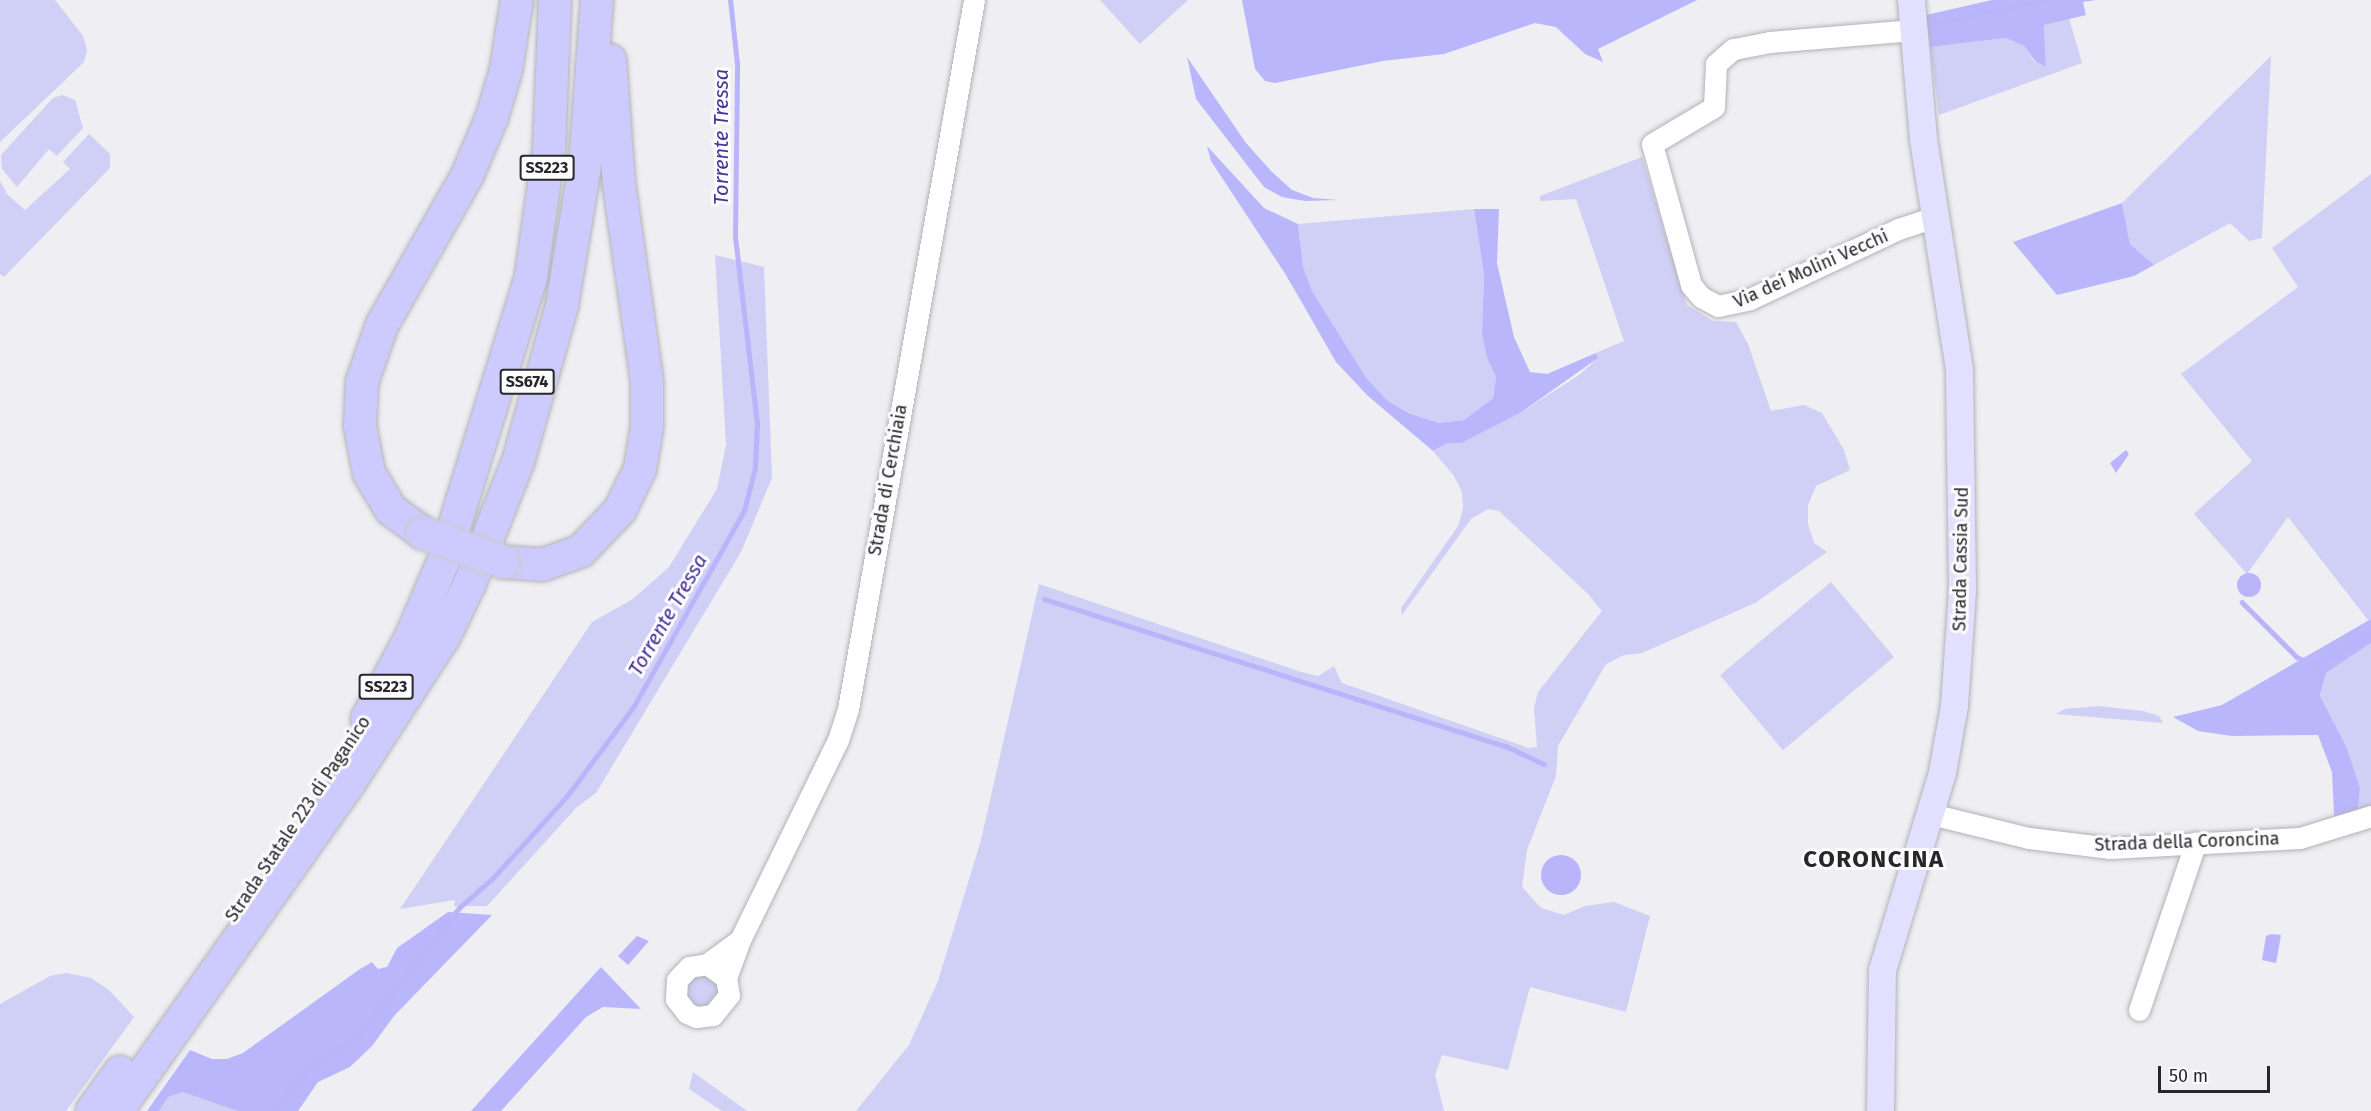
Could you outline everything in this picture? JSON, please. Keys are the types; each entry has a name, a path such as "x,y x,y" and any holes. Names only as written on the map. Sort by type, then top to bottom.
{"highway":[{"path":"517,0 507,70 488,127 468,174 382,326 362,382 360,426 369,473 392,510 423,533 503,562 551,564 589,546 606,530 629,496 645,442 647,381 619,185 606,0"},
{"path":"512,332 530,168 537,0"},
{"name":"SS223","path":"512,332 531,277 542,222 555,63 555,0"},
{"name":"SS674","path":"396,711 448,602 501,468 533,359 564,202 574,96 576,0"},
{"name":"SS223","path":"396,711 444,637 470,582 518,462 541,388 570,265 585,166 597,0"},
{"name":"Strada Statale 223 di Paganico","path":"92,1111 296,828 385,689 424,609 457,525 512,332"},
{"name":"Strada Statale 223 di Paganico","path":"117,1111 304,850 396,711"}],"main road":[{"name":"Strada Cassia Sud","path":"1880,1111 1882,970 1931,814 1954,705 1963,560 1959,369 1934,217 1912,30 1911,0"}],"street":[{"name":"Strada di Cerchiaia","path":"740,940 707,964 689,967 677,980 676,999 687,1013 705,1017 720,1010 729,995 726,978 740,940 838,740 848,709 974,0"},
{"name":"Via dei Molini Vecchi","path":"1912,30 1770,42 1728,51 1716,64 1714,107 1652,144 1691,285 1701,297 1718,306 1750,299 1898,230 1934,217"},
{"name":"Strada della Coroncina","path":"1931,814 2003,832 2098,847 2300,838 2371,816"},
{"path":"2139,1010 2196,842"},
{"path":"707,964 726,978"}],"shaded area":[{"path":"0,0 55,0 83,36 87,50 84,62 0,142"},
{"path":"1100,0 1188,0 1140,44"},
{"path":"1242,0 1697,0 1598,49 1603,62 1585,54 1556,27 1535,23 1444,54 1383,61 1275,83 1265,81 1255,69"},
{"path":"1992,0 2096,0 2083,2 2086,15 2044,25 2046,67 2036,62 2024,46 2006,38 1930,47 1926,15"},
{"path":"2069,18 2082,63 1939,115 1930,47 2006,38 2024,46 2035,62 2046,67 2044,24"},
{"path":"2271,56 2262,238 2249,241 2230,223 2154,265 2130,244 2122,203"},
{"path":"1187,57 1246,143 1272,172 1292,190 1313,198 1338,200 1305,201 1282,197 1264,187 1196,99"},
{"path":"62,95 75,100 83,128 57,156 49,149 17,187 2,169 1,155 53,98"},
{"path":"89,134 110,154 110,168 4,277 0,274 0,181 7,194 25,210 70,169 63,162"},
{"path":"1207,146 1264,208 1298,224 1303,266 1312,291 1367,379 1388,401 1409,413 1439,423 1464,420 1493,398 1496,377 1487,358 1482,334 1484,275 1474,209 1499,209 1497,263 1514,337 1530,372 1547,374 1596,353 1598,358 1520,413 1462,443 1447,443 1433,451 1368,396 1336,362 1286,275 1211,161"},
{"path":"1642,157 1687,305 1713,321 1736,322 1748,344 1771,411 1804,405 1822,413 1844,450 1850,470 1816,486 1808,505 1808,524 1814,543 1827,552 1755,603 1642,653 1624,655 1606,664 1558,746 1556,776 1527,850 1522,887 1541,908 1564,915 1585,906 1614,902 1650,916 1626,1012 1530,987 1508,1070 1442,1055 1435,1075 1444,1111 856,1111 909,1045 938,981 981,840 1039,584 1301,672 1318,676 1334,666 1342,683 1529,748 1537,747 1534,708 1538,692 1602,611 1588,594 1499,511 1488,509 1471,519 1402,615 1401,608 1458,526 1463,509 1462,492 1454,476 1433,451 1447,443 1462,443 1520,413 1579,375 1598,358 1596,353 1624,341 1576,199 1540,201 1540,196"},
{"path":"2371,174 2371,619 2368,620 2288,517 2247,574 2194,514 2252,461 2181,374 2298,287 2272,248"},
{"path":"2122,203 2130,244 2154,265 2134,276 2057,295 2013,242"},
{"path":"1474,209 1484,275 1482,334 1487,358 1496,377 1493,398 1464,420 1439,423 1410,413 1388,401 1367,379 1312,291 1303,266 1298,224"},
{"path":"715,255 764,267 772,478 741,552 596,793 577,807 487,906 454,906 455,900 400,909 592,622 633,599 669,567 717,489 726,445"},
{"path":"2126,450 2129,454 2116,473 2110,463"},
{"path":"2249,573 2254,574 2260,580 2260,590 2254,596 2249,597 2244,596 2238,590 2237,585 2238,580 2244,574"},
{"path":"1831,582 1894,657 1783,750 1720,675"},
{"path":"2371,619 2371,643 2326,673 2320,696 2347,748 2360,788 2358,811 2334,816 2332,772 2318,735 2232,736 2198,731 2173,717 2222,705"},
{"path":"2371,643 2371,806 2358,811 2360,788 2347,748 2320,697 2326,673"},
{"path":"2098,706 2143,711 2159,716 2163,723 2056,714 2065,709"},
{"path":"1561,855 1569,856 1575,861 1580,867 1580,883 1575,889 1569,894 1561,895 1553,894 1547,889 1542,883 1541,875 1542,867 1547,861 1553,856"},
{"path":"448,912 492,915 394,1016 372,1046 350,1067 318,1082 298,1111 238,1111 183,1092 168,1097 159,1111 147,1111 190,1050 212,1059 227,1059 243,1053 360,969 372,962 378,969 387,967 397,948"},
{"path":"2281,935 2276,963 2262,960 2266,936"},
{"path":"637,936 649,941 628,965 618,956"},
{"path":"601,967 641,1009 603,1007 586,1017 501,1111 471,1111"},
{"path":"66,973 91,978 109,990 134,1017 66,1111 0,1111 0,1004 50,976"},
{"path":"700,973 716,980 720,992 705,1009 688,1004 683,988"},
{"path":"693,1072 747,1111 722,1111 689,1089"},
{"path":"183,1092 238,1111 159,1111 168,1097"}],"waterway":[{"name":"Torrente Tressa","path":"273,1111 307,1069 356,1038 459,908 493,878 567,796 634,706 744,511 755,468 757,424 735,237 737,64 730,0"},
{"path":"1935,24 2043,0"},
{"path":"1044,599 1506,746 1544,764"},
{"path":"2242,602 2297,657 2314,665 2371,633"}],"district":[{"name":"CORONCINA","path":"1874,860"}]}
